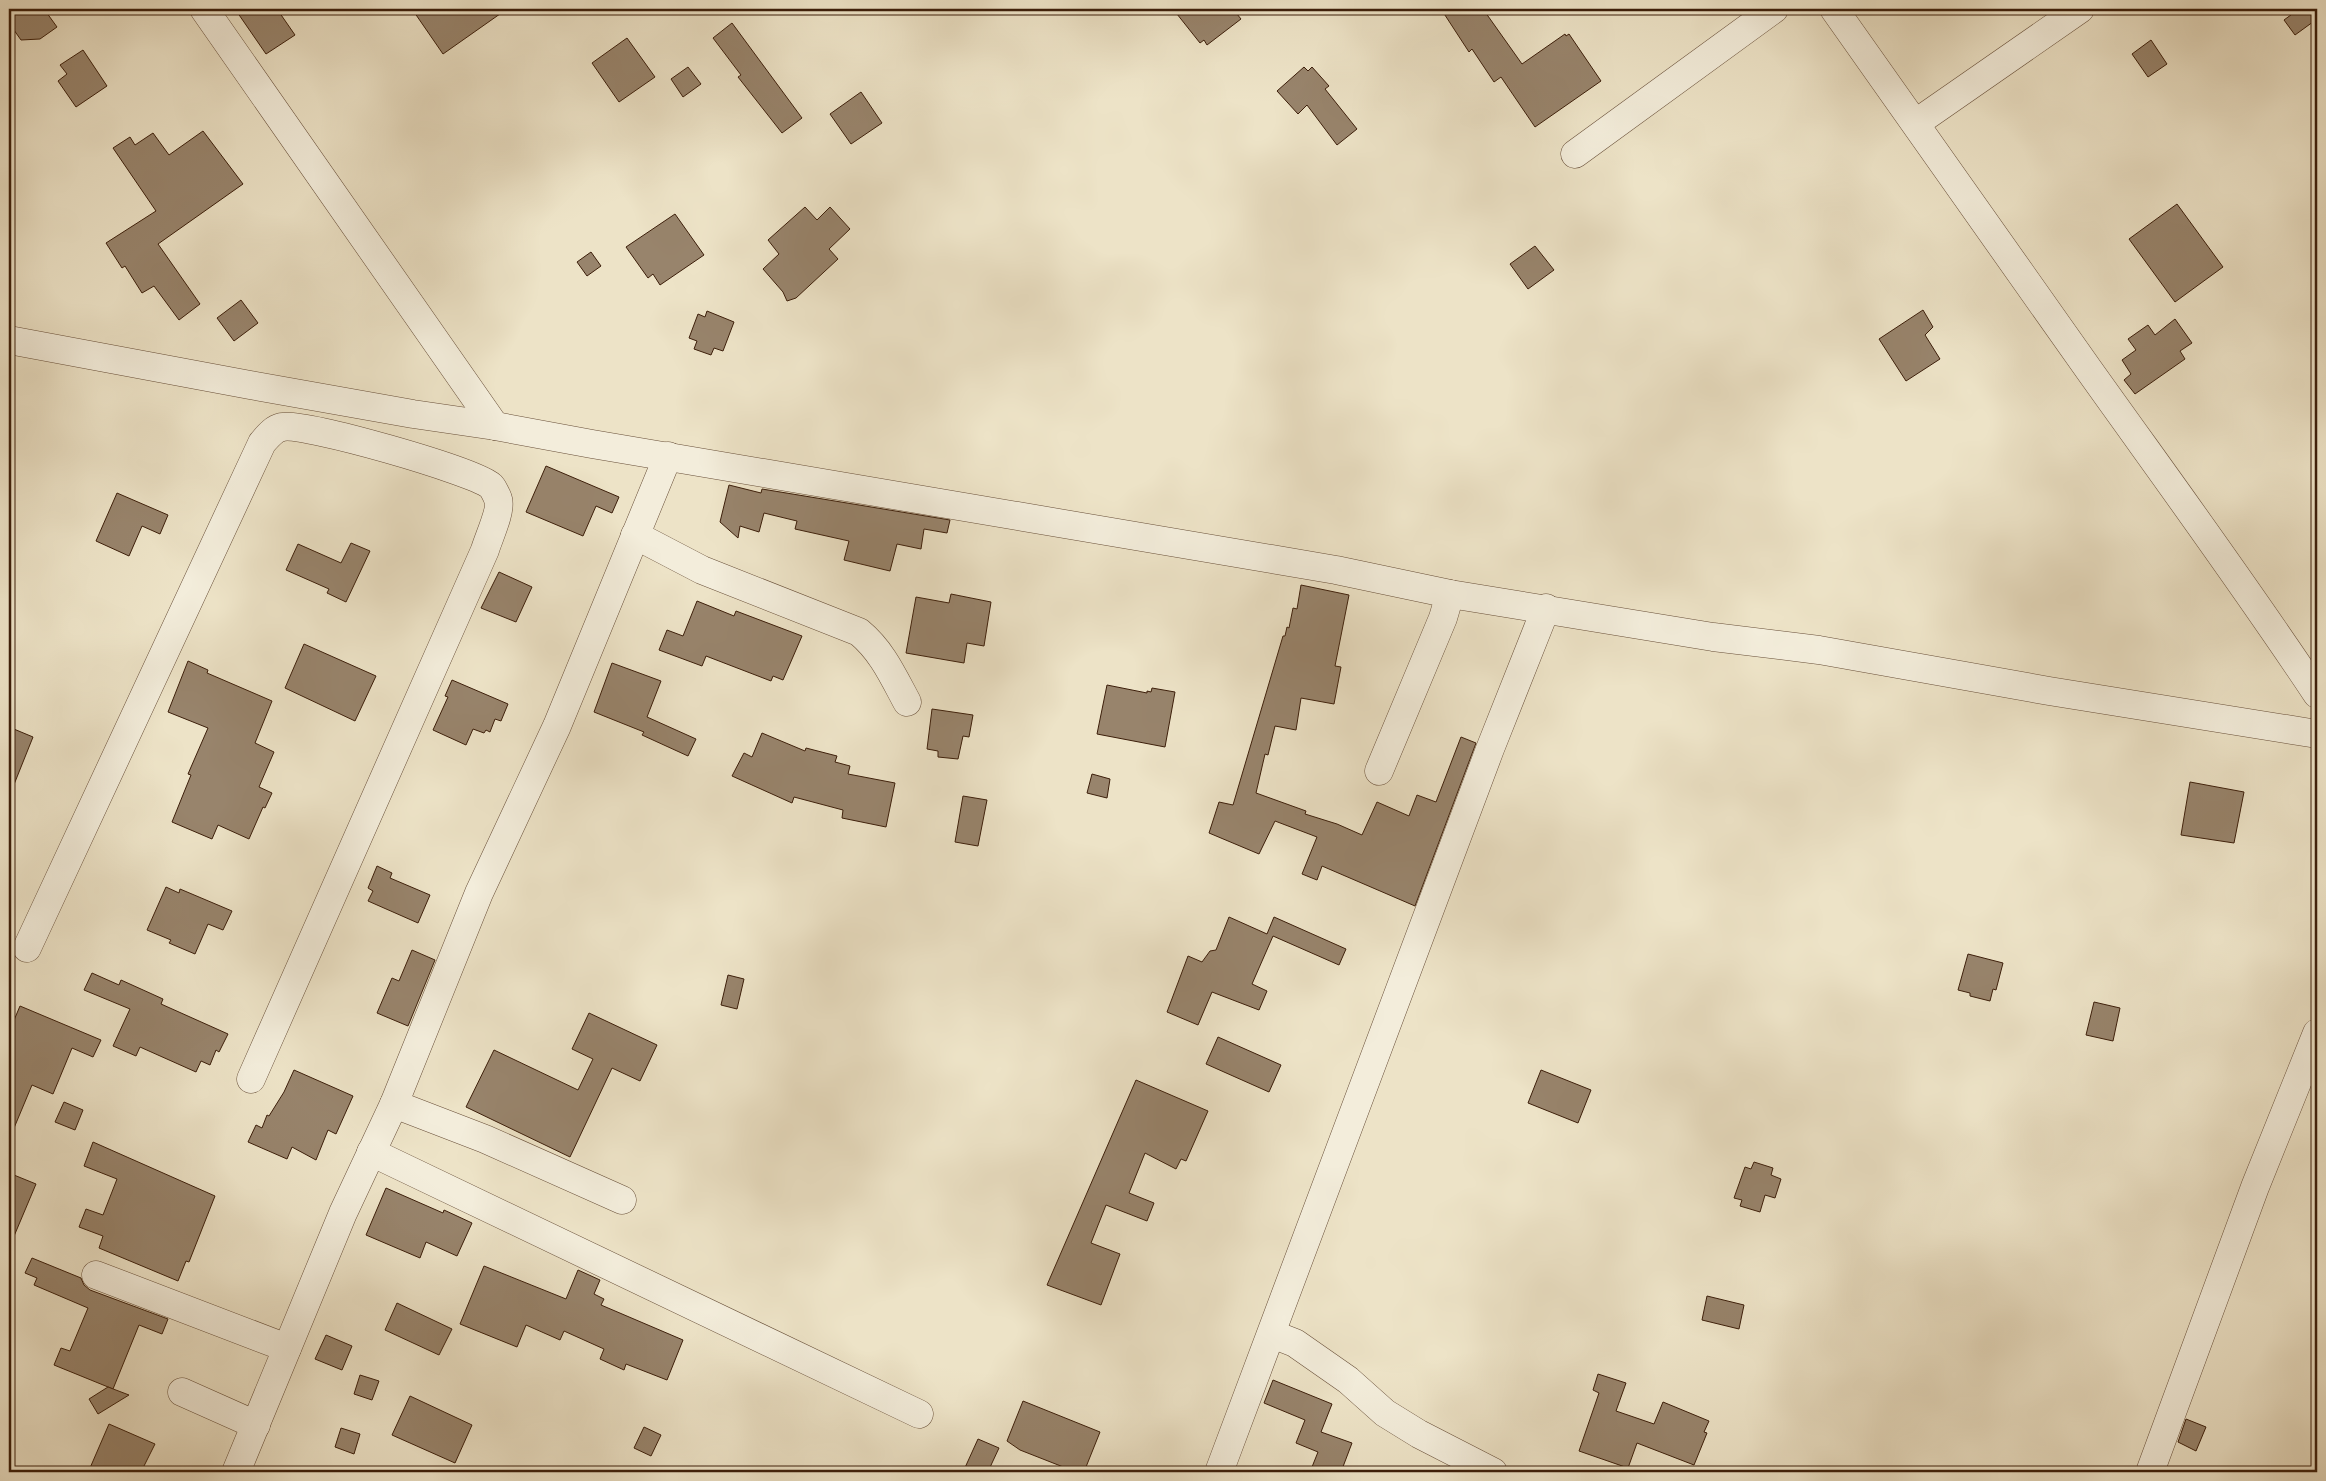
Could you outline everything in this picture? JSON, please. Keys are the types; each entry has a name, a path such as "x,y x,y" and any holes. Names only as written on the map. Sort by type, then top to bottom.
{"street":[{"path":"204,9 495,426"},
{"path":"1575,154 1774,9"},
{"path":"1834,9 2258,604 2317,694"},
{"path":"1916,123 2080,9"},
{"path":"9,340 413,414 495,426 1336,570 1450,594 1546,608 1713,637 1819,650 2048,691 2317,734"},
{"path":"406,454 413,414"},
{"path":"27,948 262,443 273,430 289,426 310,428 406,454 461,472 491,486 499,501 498,512 485,550 251,1079"},
{"path":"236,1472 343,1213 394,1104 479,892 557,726 668,456"},
{"path":"635,535 702,570 859,632 871,642 884,658 907,702"},
{"path":"1379,771 1443,618 1450,594"},
{"path":"1219,1472 1490,749 1546,608"},
{"path":"2150,1472 2255,1186 2317,1033"},
{"path":"394,1104 485,1139 622,1200"},
{"path":"371,1152 919,1414"},
{"path":"96,1275 286,1348"},
{"path":"1272,1334 1295,1343 1348,1380 1385,1413 1418,1434 1493,1472"},
{"path":"182,1392 256,1425"}],"building":[{"path":"9,9 44,9 57,27 40,39 21,40 9,23"},
{"path":"235,9 277,9 295,35 266,54"},
{"path":"412,9 507,9 443,54"},
{"path":"1173,9 1233,9 1241,19 1207,45 1204,40 1200,43"},
{"path":"1441,9 1483,9 1522,64 1565,34 1566,36 1569,34 1601,81 1535,127 1501,77 1494,82 1472,49 1469,52"},
{"path":"2299,9 2317,9 2317,19 2295,35 2284,20"},
{"path":"732,23 802,118 782,133 738,77 741,75 713,38"},
{"path":"627,38 655,77 619,102 592,63"},
{"path":"2151,40 2167,64 2148,77 2132,54"},
{"path":"83,50 107,86 76,107 58,81 67,74 60,65"},
{"path":"688,67 701,84 683,97 671,79"},
{"path":"1304,67 1308,71 1312,67 1329,86 1325,89 1357,129 1337,145 1307,105 1298,114 1277,91"},
{"path":"861,92 882,123 851,144 830,114"},
{"path":"203,131 243,184 158,244 200,304 179,320 154,286 142,293 125,266 122,268 106,243 156,211 113,148 130,137 135,145 153,133 169,155"},
{"path":"2177,204 2223,267 2175,302 2129,239"},
{"path":"805,207 817,220 830,207 850,229 829,249 838,259 796,298 787,301 783,292 763,269 779,254 768,240"},
{"path":"675,214 704,255 660,285 653,274 648,278 626,247"},
{"path":"1535,246 1554,270 1528,289 1510,264"},
{"path":"591,252 601,266 587,276 577,262"},
{"path":"241,300 258,323 234,341 217,318"},
{"path":"1923,310 1933,327 1925,335 1940,359 1906,381 1879,339"},
{"path":"707,311 734,322 723,351 714,348 711,355 694,349 697,341 689,338 698,314 705,317"},
{"path":"2175,319 2192,343 2180,351 2185,359 2135,394 2124,380 2131,374 2122,360 2136,350 2128,339 2148,325 2155,335"},
{"path":"546,466 619,497 612,513 596,506 583,536 526,512"},
{"path":"729,485 761,493 762,489 950,520 947,533 924,529 921,549 897,544 890,571 844,560 849,541 795,529 797,521 764,513 759,532 740,526 738,538 720,522"},
{"path":"117,493 168,515 160,534 142,526 129,556 96,541"},
{"path":"351,543 370,551 346,602 327,593 329,589 286,570 298,544 341,563"},
{"path":"499,572 532,587 516,622 481,608"},
{"path":"1301,585 1349,595 1335,666 1341,667 1334,704 1301,698 1296,730 1275,726 1268,755 1265,754 1256,793 1306,811 1305,814 1337,824 1362,835 1377,802 1409,816 1417,795 1436,802 1461,737 1476,743 1415,906 1322,866 1317,880 1302,874 1317,837 1275,821 1259,854 1209,833 1219,802 1233,805 1283,636 1285,636 1287,627 1289,628 1293,608 1297,609"},
{"path":"951,594 991,602 984,646 967,643 964,663 906,653 916,597 949,603"},
{"path":"697,601 734,616 736,611 802,636 783,680 773,676 771,681 706,656 702,666 659,650 667,630 683,636"},
{"path":"304,644 376,676 355,721 285,688"},
{"path":"188,661 208,670 207,673 272,701 255,743 274,752 259,787 272,793 265,808 263,807 249,839 218,825 212,839 172,822 191,775 188,774 208,728 168,712"},
{"path":"612,663 661,681 647,717 696,739 688,756 642,735 644,732 594,712"},
{"path":"452,680 508,704 501,721 495,719 490,732 486,730 484,733 473,729 466,745 433,730 448,697 445,696"},
{"path":"1107,685 1147,693 1147,691 1151,692 1152,688 1175,692 1165,747 1097,734"},
{"path":"932,709 973,715 969,737 963,736 958,759 938,757 938,751 927,749"},
{"path":"9,727 33,737 9,797"},
{"path":"762,733 805,751 806,748 837,756 835,762 850,766 848,774 895,783 886,827 842,818 843,810 794,797 792,803 732,776 744,753 752,757"},
{"path":"1092,774 1110,779 1107,798 1087,793"},
{"path":"2190,782 2244,792 2234,843 2181,835"},
{"path":"963,796 987,800 978,846 955,842"},
{"path":"377,866 392,873 390,878 430,895 418,923 368,901 373,891 368,888"},
{"path":"166,887 179,893 180,889 232,911 223,930 208,924 195,954 169,943 171,940 147,930"},
{"path":"1229,917 1267,934 1274,917 1346,949 1339,965 1273,936 1252,984 1267,991 1259,1010 1212,992 1198,1025 1167,1012 1188,956 1202,962 1210,951 1216,950"},
{"path":"412,950 435,960 408,1026 377,1013 392,978 399,981"},
{"path":"1968,954 2003,963 1996,990 1993,989 1990,1001 1970,996 1970,993 1958,990"},
{"path":"92,973 119,985 121,980 163,999 161,1004 228,1034 219,1052 216,1050 210,1065 201,1061 196,1072 140,1047 136,1056 113,1046 130,1009 84,990"},
{"path":"728,975 744,979 737,1009 721,1005"},
{"path":"2094,1002 2120,1008 2113,1041 2086,1035"},
{"path":"20,1006 101,1040 93,1057 72,1048 53,1094 32,1085 9,1140 9,1032"},
{"path":"589,1013 657,1045 640,1081 612,1068 570,1157 466,1107 494,1050 578,1090 593,1059 572,1049"},
{"path":"1218,1037 1281,1065 1269,1092 1206,1064"},
{"path":"294,1070 353,1096 336,1134 328,1130 316,1160 292,1147 287,1159 248,1142 256,1125 262,1128 267,1115 269,1116 284,1092"},
{"path":"1541,1070 1591,1090 1578,1123 1528,1103"},
{"path":"1136,1080 1208,1111 1186,1161 1181,1159 1176,1169 1145,1153 1129,1193 1154,1203 1147,1221 1106,1205 1091,1243 1120,1254 1101,1305 1047,1285"},
{"path":"64,1102 83,1110 75,1130 55,1122"},
{"path":"93,1142 215,1196 189,1262 186,1261 178,1281 99,1248 103,1236 79,1227 86,1209 103,1215 117,1179 84,1166"},
{"path":"1754,1162 1773,1168 1771,1175 1781,1179 1775,1198 1765,1195 1760,1212 1740,1206 1742,1200 1734,1198 1745,1167 1751,1169"},
{"path":"9,1173 36,1184 9,1248"},
{"path":"386,1188 443,1213 444,1210 472,1223 457,1256 426,1242 420,1258 366,1235"},
{"path":"32,1258 81,1278 84,1285 90,1290 168,1319 162,1334 139,1325 113,1389 54,1365 61,1348 70,1351 88,1308 34,1285 37,1278 25,1273"},
{"path":"484,1266 566,1299 578,1270 600,1280 594,1294 604,1299 601,1305 683,1340 667,1380 626,1364 624,1370 600,1359 604,1349 564,1331 560,1340 526,1325 517,1347 460,1324"},
{"path":"1707,1296 1744,1305 1739,1329 1702,1320"},
{"path":"397,1303 452,1329 439,1355 385,1330"},
{"path":"326,1335 352,1346 342,1370 315,1359"},
{"path":"1598,1374 1626,1383 1616,1411 1654,1424 1663,1402 1709,1421 1704,1432 1707,1433 1694,1465 1637,1443 1628,1468 1579,1451 1599,1393 1593,1390"},
{"path":"360,1375 379,1381 372,1400 354,1394"},
{"path":"1273,1380 1332,1404 1321,1432 1352,1443 1341,1472 1310,1472 1318,1452 1296,1443 1305,1420 1264,1403"},
{"path":"108,1387 129,1395 98,1414 89,1399"},
{"path":"410,1396 472,1425 455,1463 392,1435"},
{"path":"1023,1401 1100,1432 1084,1472 1076,1472 1020,1450 1007,1441"},
{"path":"2186,1419 2206,1427 2196,1451 2178,1442"},
{"path":"109,1424 155,1444 141,1472 101,1472 90,1468"},
{"path":"644,1427 661,1435 651,1456 634,1448"},
{"path":"341,1428 360,1434 354,1454 335,1447"},
{"path":"978,1439 999,1448 988,1472 963,1472"}]}
